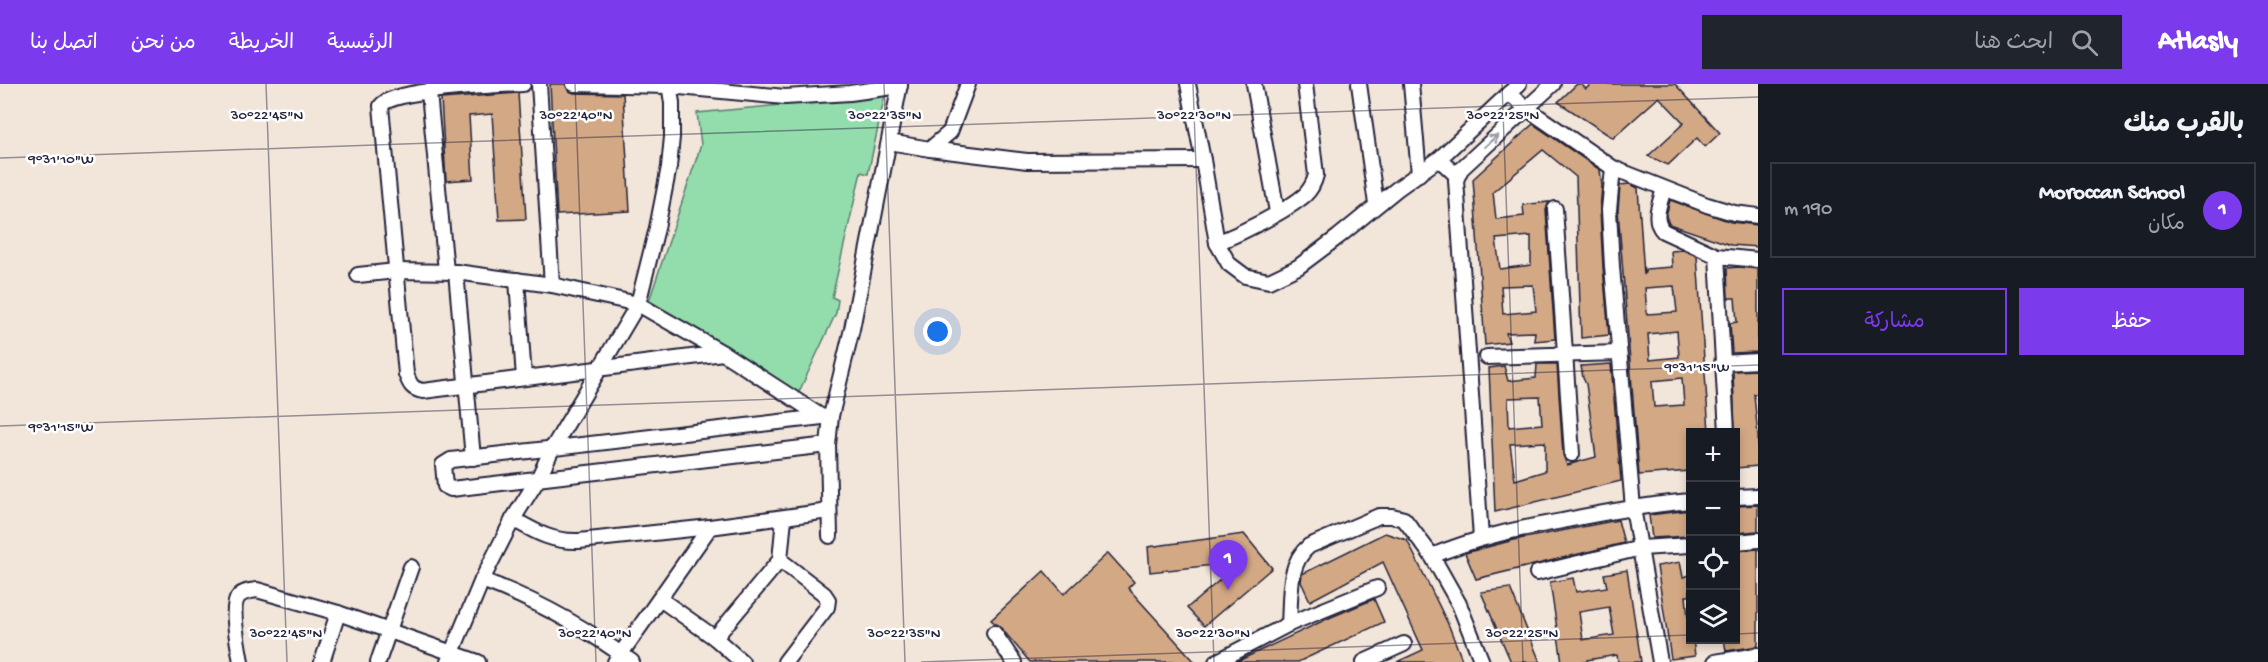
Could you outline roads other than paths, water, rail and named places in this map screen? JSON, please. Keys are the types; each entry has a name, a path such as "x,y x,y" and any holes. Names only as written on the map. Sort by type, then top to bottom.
{"street":[{"path":"524,84 443,89 393,98 385,101 381,106 406,374 410,384 414,389 423,391 723,353"},
{"path":"539,84 552,285"},
{"path":"574,84 785,90 850,89 900,85 852,329 826,416 830,536"},
{"path":"930,149 950,132 968,84"},
{"path":"1188,84 1217,243 1229,264 1245,276 1269,281 1298,267 1376,204 1439,159 1514,88 1526,108 1613,168 1716,208 1758,216"},
{"path":"1254,84 1277,212"},
{"path":"1217,243 1237,235 1305,195 1314,184 1316,175 1305,84"},
{"path":"1359,84 1376,204"},
{"path":"1411,84 1419,174"},
{"path":"1481,538 1457,176 1461,169 1554,84"},
{"path":"450,657 482,580 513,519 638,304 669,167 672,114 669,85"},
{"path":"429,93 468,385 473,458"},
{"path":"889,142 1027,161 1203,160"},
{"path":"1439,159 1457,176"},
{"path":"1613,168 1609,210 1633,508 1660,662"},
{"path":"1664,189 1657,218 1663,231 1717,256 1758,260"},
{"path":"1556,209 1572,454"},
{"path":"1717,256 1727,428"},
{"path":"358,275 396,271 451,271 552,285 638,304 826,416"},
{"path":"517,280 524,378"},
{"path":"1486,357 1619,353"},
{"path":"1722,363 1758,361"},
{"path":"826,416 451,460 443,465 445,486 448,489 828,445"},
{"path":"1740,497 1758,496"},
{"path":"1432,556 1481,538 1633,508 1686,501"},
{"path":"513,519 546,537 561,542 710,527 829,511"},
{"path":"1289,624 1294,566 1300,553 1309,546 1379,516 1392,516 1404,519 1432,556 1459,604 1482,662"},
{"path":"715,638 780,560 784,518"},
{"path":"618,657 710,527"},
{"path":"1740,542 1758,540"},
{"path":"1538,573 1641,549 1686,545"},
{"path":"780,560 824,594 828,600 827,607 785,662"},
{"path":"378,662 411,567"},
{"path":"482,580 516,593 574,623 618,657 633,662"},
{"path":"1216,662 1289,624 1377,588"},
{"path":"241,662 235,602 246,591 257,590 338,613 450,657 478,662"},
{"path":"660,598 715,638 742,662"},
{"path":"322,662 338,613"},
{"path":"994,633 1014,662"},
{"path":"1364,662 1404,644"},
{"path":"1715,662 1758,655"}],"place":[{"name":"Moroccan School","path":"1228,590"}]}
